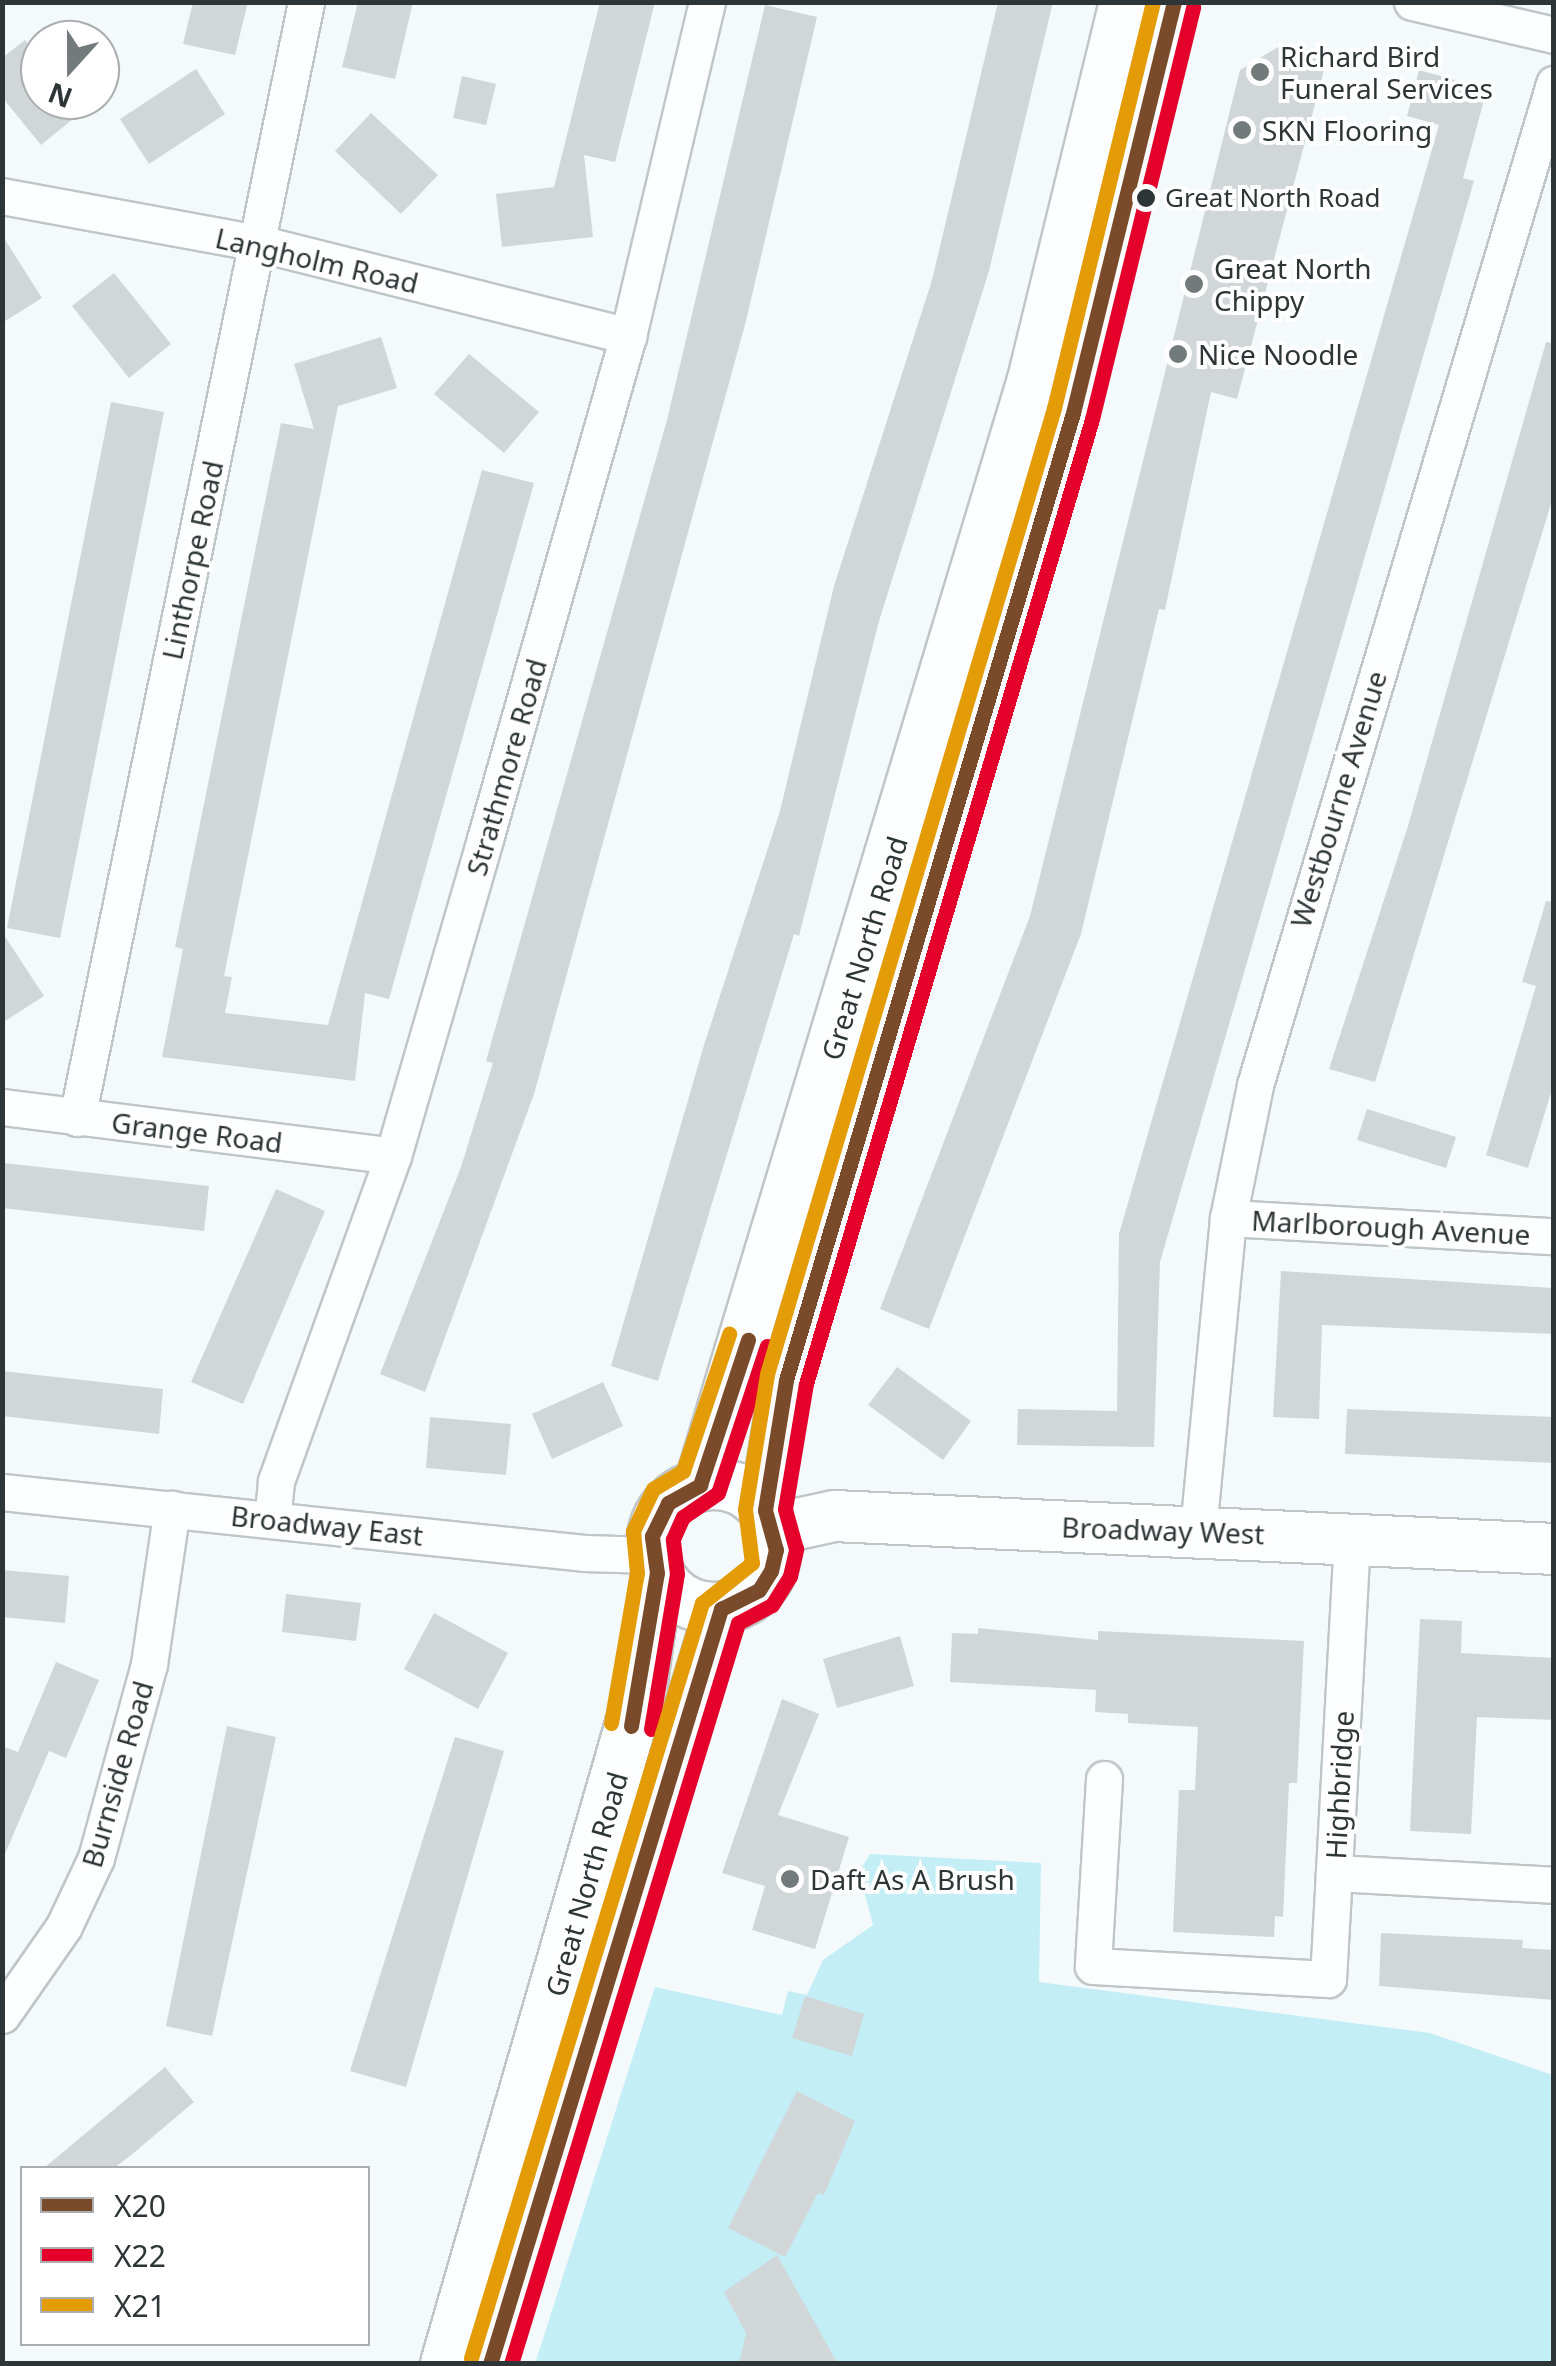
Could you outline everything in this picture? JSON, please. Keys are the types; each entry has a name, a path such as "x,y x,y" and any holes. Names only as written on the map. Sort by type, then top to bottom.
{"main road":[{"name":"Great North Road","path":"446,2364 641,1689 654,1564 652,1536 668,1503 700,1485 1032,380 1125,2"},
{"name":"Great North Road","path":"490,2364 721,1609 742,1602 765,1580 776,1550 770,1520 786,1380 1073,413 1174,2"},
{"path":"700,1485 736,1488 770,1520"},
{"name":"Broadway West","path":"770,1520 834,1516 1554,1549"},
{"path":"654,1564 683,1601 721,1609"}],"street":[{"name":"Linthorpe Road","path":"76,1118 306,2"},
{"name":"Strathmore Road","path":"272,1520 276,1481 392,1156 628,336 708,2"},
{"path":"1412,2 1554,35"},
{"name":"Westbourne Avenue","path":"1198,1530 1228,1218 1277,999 1554,84"},
{"name":"Langholm Road","path":"2,196 258,243 628,336"},
{"name":"Grange Road","path":"2,1108 392,1156"},
{"name":"Marlborough Avenue","path":"1228,1218 1553,1235"},
{"name":"Broadway East","path":"2,1492 654,1564"},
{"name":"Burnside Road","path":"2,2016 64,1926 96,1858 149,1664 172,1510"},
{"name":"Highbridge","path":"1352,1538 1334,1873 1554,1886"},
{"path":"1104,1779 1093,1966 1328,1979 1334,1873"}],"shaded area":[{"path":"870,1854 1041,1863 1039,1982 1430,2033 1553,2075 1553,2363 535,2364 655,1987 782,2015 788,1991 807,1995 823,1960 873,1925 859,1872"}],"building":[{"path":"193,2 248,2 235,55 183,44"},
{"path":"358,2 413,2 395,79 342,67"},
{"path":"600,2 655,2 615,162 584,155 593,237 502,247 496,194 554,187"},
{"path":"998,2 1053,2 989,271 879,621 799,936 794,934 658,1381 611,1366 704,1045 780,811 834,586 932,280"},
{"path":"765,5 817,17 746,321 534,1094 425,1392 380,1374 461,1167 493,1063 486,1061 667,420"},
{"path":"1285,43 1328,55 1237,399 1211,392 1165,610 1159,609 1081,934 929,1329 880,1309 1030,916 1240,70"},
{"path":"20,44 20,119 2,97 2,58"},
{"path":"196,69 225,114 149,164 120,119"},
{"path":"1419,70 1487,89 1463,178 1474,181 1160,1262 1154,1447 1017,1445 1018,1409 1117,1411 1119,1234 1439,125 1407,116"},
{"path":"462,76 496,84 486,125 453,118"},
{"path":"371,113 438,175 401,214 335,151"},
{"path":"21,120 72,120 41,145"},
{"path":"2,235 42,298 2,323"},
{"path":"114,273 171,344 129,378 72,306"},
{"path":"381,337 397,388 338,406 224,976 232,977 225,1013 328,1025 482,470 534,483 389,999 365,993 355,1081 162,1057 183,949 175,947 281,423 314,429 294,364"},
{"path":"1546,342 1554,343 1554,494 1375,1082 1329,1069 1408,826"},
{"path":"469,354 539,412 504,453 434,394"},
{"path":"111,402 164,412 60,938 7,928"},
{"path":"1546,901 1554,902 1554,1083 1528,1168 1486,1155 1536,986 1522,982"},
{"path":"2,932 44,996 2,1023"},
{"path":"1367,1109 1456,1137 1446,1168 1357,1140"},
{"path":"4,1163 209,1186 204,1231 2,1208"},
{"path":"276,1189 325,1211 243,1404 191,1382"},
{"path":"1281,1271 1554,1288 1554,1334 1322,1325 1319,1419 1273,1417"},
{"path":"897,1367 971,1421 943,1460 868,1405"},
{"path":"2,1371 163,1389 159,1434 2,1416"},
{"path":"603,1382 623,1426 552,1459 532,1414"},
{"path":"1347,1409 1554,1417 1554,1463 1345,1454"},
{"path":"430,1417 511,1424 506,1475 426,1468"},
{"path":"2,1570 69,1576 65,1623 2,1617"},
{"path":"286,1594 361,1603 356,1641 282,1632"},
{"path":"434,1613 508,1653 478,1709 404,1669"},
{"path":"1420,1619 1462,1621 1461,1653 1554,1658 1554,1720 1477,1717 1471,1834 1410,1831"},
{"path":"978,1628 1098,1640 1098,1631 1304,1641 1297,1783 1289,1783 1283,1917 1275,1916 1274,1937 1173,1932 1179,1790 1195,1790 1198,1727 1128,1723 1128,1714 1095,1712 1096,1690 950,1682 952,1633 978,1634"},
{"path":"900,1636 914,1686 837,1708 823,1659"},
{"path":"56,1662 99,1680 66,1758 49,1751 2,1861 2,1746 18,1752"},
{"name":"Daft As A Brush","path":"782,1699 819,1714 778,1815 849,1837 815,1949 752,1930 765,1886 722,1873"},
{"path":"227,1726 276,1737 212,2036 166,2026"},
{"path":"455,1737 504,1751 406,2087 350,2071"},
{"path":"1381,1933 1523,1940 1522,1948 1554,1950 1554,2000 1379,1986"},
{"path":"805,1996 864,2014 852,2056 792,2038"},
{"path":"165,2067 194,2102 117,2166 46,2166"},
{"path":"797,2091 855,2121 824,2195 818,2193 785,2257 728,2228"},
{"path":"777,2255 838,2364 739,2364 746,2333 724,2292"}],"transit line":[{"name":"X21","path":"471,2358 702,1603 752,1563 745,1509 767,1374 1054,408 1153,2"},
{"name":"X20","path":"490,2364 721,1609 759,1590 771,1571 776,1550 765,1510 786,1380 1073,413 1174,2"},
{"name":"X22","path":"511,2364 738,1623 772,1605 790,1576 796,1549 785,1509 806,1384 1092,419 1193,7"},
{"name":"X21","path":"611,1723 637,1573 633,1531 653,1489 683,1471 729,1334"},
{"name":"X20","path":"631,1726 657,1573 652,1536 668,1503 700,1485 748,1340"},
{"name":"X22","path":"651,1729 677,1574 673,1539 683,1517 718,1493 767,1346"}],"place":[{"name":"Richard Bird Funeral Services","path":"1260,72"},
{"name":"SKN Flooring","path":"1242,130"},
{"name":"Great North Road","path":"1146,198"},
{"name":"Great North Chippy","path":"1194,284"},
{"name":"Nice Noodle","path":"1178,354"},
{"name":"Daft As A Brush","path":"790,1879"}]}
